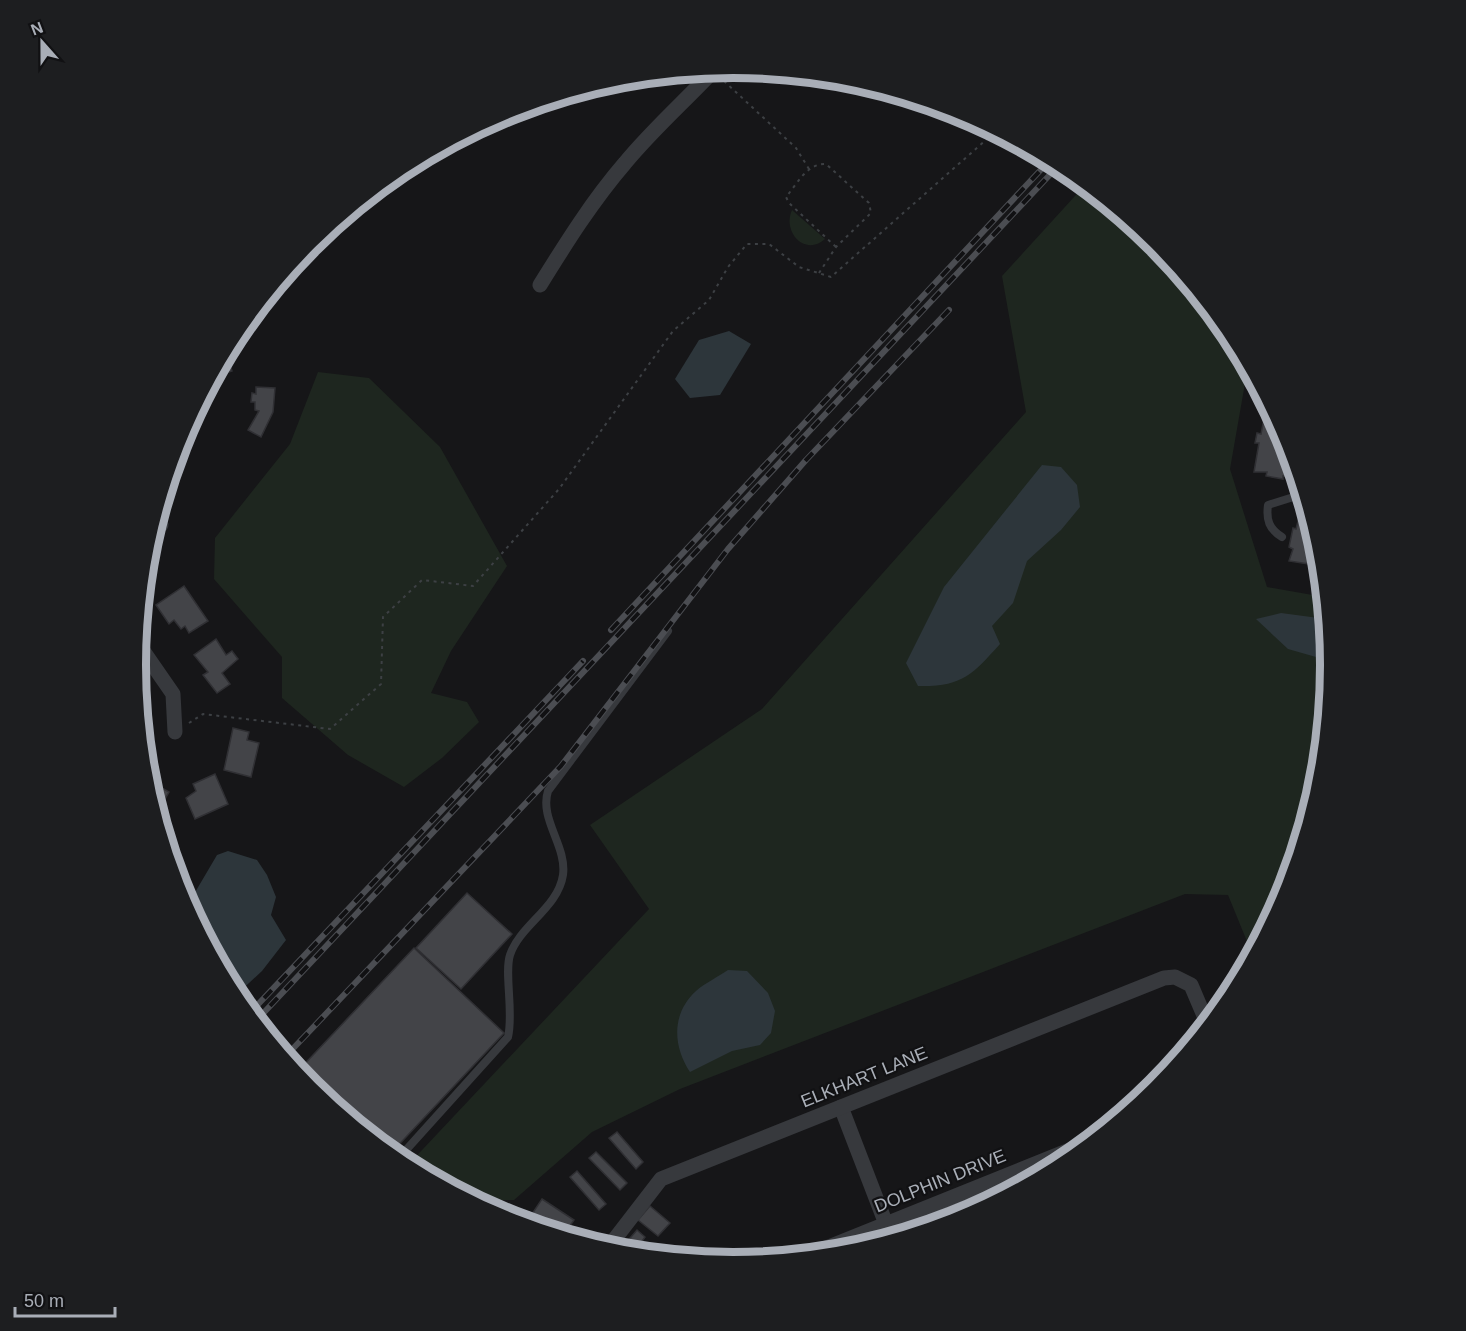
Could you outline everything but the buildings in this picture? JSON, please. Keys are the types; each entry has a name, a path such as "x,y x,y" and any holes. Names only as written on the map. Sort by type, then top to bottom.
{"street":[{"path":"540,285 600,194 624,164 658,125 705,79"},
{"path":"146,655 173,694 175,732"},
{"name":"ELKHART LANE","path":"613,1241 661,1179 1164,978 1175,977 1191,985 1204,1016"},
{"path":"841,1107 886,1224"},
{"name":"DOLPHIN DRIVE","path":"837,1244 1059,1154"},
{"path":"1011,1173 1014,1181"}],"lane":[{"path":"1282,537 1272,531 1267,516 1268,505 1295,497"},
{"path":"404,1152 508,1037 512,1011 510,956 552,900 563,875 563,857 545,801 548,791 668,631"}],"path":[{"path":"723,78 796,148 809,169"},
{"path":"175,732 203,714 330,729 381,684 382,617 422,580 473,586 559,489 673,331 709,300 728,267 747,244 769,244 799,267 831,277 989,137"},
{"path":"819,273 836,247 871,213 868,203 826,164 818,164 809,169 786,197 789,203 836,247"}],"shaded area":[{"path":"1079,191 1120,224 1175,278 1221,339 1246,379 1230,469 1267,587 1316,596 1320,666 1315,742 1300,818 1276,890 1249,946 1228,895 1185,894 680,1089 592,1132 514,1200 490,1200 414,1158 649,909 590,825 762,709 1026,412 1002,276"},
{"path":"792,210 825,239 810,245 797,240 790,226"},
{"path":"729,331 751,344 720,395 690,398 675,379 699,340"},
{"path":"318,372 369,378 440,447 507,566 451,651 431,693 467,702 479,722 442,758 404,787 348,755 282,698 282,657 214,579 215,538 290,444"},
{"path":"1042,465 1061,467 1077,485 1080,507 1061,530 1027,561 1013,603 992,626 1000,644 982,664 956,681 933,686 918,686 906,663 944,587"},
{"path":"1281,613 1318,618 1320,658 1288,649 1256,619"},
{"path":"228,851 257,860 267,875 276,897 271,915 286,940 262,971 243,989 224,959 193,896 217,855"},
{"path":"728,970 747,971 768,993 775,1011 771,1033 760,1045 732,1051 690,1072 680,1052 678,1041 677,1030 682,1010 696,991"}],"railway":[{"path":"611,630 1043,167"},
{"path":"261,1015 1052,173"},
{"path":"290,1052 561,766 728,549 806,460 949,310"},
{"path":"256,1007 583,661"}]}
